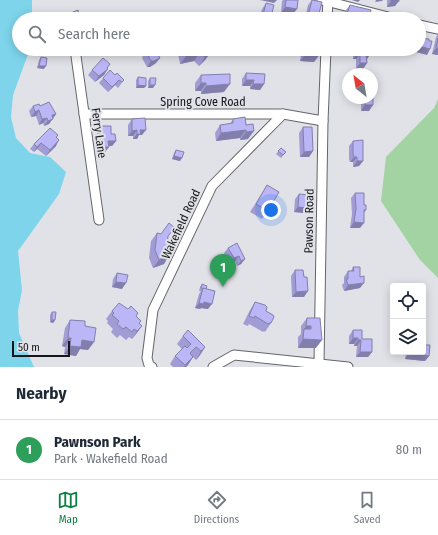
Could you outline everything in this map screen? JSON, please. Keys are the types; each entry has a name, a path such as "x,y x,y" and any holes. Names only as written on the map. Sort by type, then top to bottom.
{"street":[{"path":"327,12 326,1 369,12"},
{"path":"426,26 438,29"},
{"name":"Ferry Lane","path":"76,56 99,220"},
{"name":"Pawson Road","path":"319,364 323,121 326,56"},
{"name":"Spring Cove Road","path":"84,114 283,114 323,121"},
{"name":"Wakefield Road","path":"152,367 149,365 147,358 153,310 212,186 283,114"},
{"path":"213,367 234,354 348,367"}],"green space":[{"path":"438,99 438,278 420,260 381,201 386,157 434,108"}],"water":[{"path":"0,0 32,0 32,12 12,12 12,56 27,56 13,95 11,117 16,138 30,153 50,157 66,172 59,194 18,251 22,290 18,311 19,333 34,367 0,367"}],"building":[{"path":"286,0 298,0 297,9 285,7"},
{"path":"312,0 322,2 319,12 309,12"},
{"path":"266,3 274,5 272,12 264,12"},
{"path":"350,5 371,10 371,12 348,12"},
{"path":"438,38 438,49 436,48"},
{"path":"426,39 432,41 430,49 426,48"},
{"path":"148,56 159,56 160,58 154,61 151,61"},
{"path":"360,56 366,56 367,63 360,63"},
{"path":"41,57 47,58 46,66 39,66"},
{"path":"103,58 110,64 107,68 108,69 99,76 92,70"},
{"path":"110,70 115,75 117,73 124,80 122,82 119,80 112,87 103,78"},
{"path":"246,73 265,74 264,84 253,84 254,80 246,80"},
{"path":"230,74 230,84 206,86 206,83 201,83 201,75"},
{"path":"138,77 146,78 146,86 138,85"},
{"path":"150,78 156,78 155,85 150,85"},
{"path":"49,102 56,114 52,115 53,119 48,121 47,118 42,119 39,110 35,112 33,106 39,104 40,106"},
{"path":"245,117 246,125 253,124 254,131 246,132 246,130 221,133 220,125 233,123 233,119"},
{"path":"145,118 146,130 140,130 141,134 137,134 137,130 132,131 132,119"},
{"path":"100,126 111,126 111,134 115,134 116,141 108,141 109,147 104,147 103,141 101,141"},
{"path":"303,127 312,127 313,151 304,152"},
{"path":"50,128 58,135 56,137 59,140 50,150 41,143 37,147 34,144"},
{"path":"363,140 363,161 357,161 357,157 354,157 353,154 353,141"},
{"path":"281,148 286,152 283,155 278,151"},
{"path":"176,150 184,152 182,158 174,156"},
{"path":"267,185 279,192 268,211 256,204"},
{"path":"355,193 364,193 364,205 366,205 366,210 364,210 364,223 354,222 356,209"},
{"path":"299,194 309,195 309,197 312,197 311,205 308,204 308,208 298,207"},
{"path":"169,223 175,228 168,236 167,249 169,255 159,260 155,250 157,233 161,234"},
{"path":"237,243 245,259 241,261 239,256 234,258 228,248"},
{"path":"353,267 360,267 360,277 364,276 364,283 348,285 346,279 348,279 348,271 354,271"},
{"path":"295,270 303,270 304,277 307,277 308,291 296,292"},
{"path":"117,273 128,275 126,283 116,282"},
{"path":"202,284 207,286 206,289 201,288"},
{"path":"203,288 215,291 212,304 204,302 203,304 199,303"},
{"path":"255,302 267,307 266,311 274,317 271,323 268,324 255,316 254,318 249,316"},
{"path":"119,303 128,309 131,306 138,313 136,316 141,321 139,323 142,326 137,331 134,329 132,332 126,327 123,329 117,324 119,321 112,315 114,313 112,311"},
{"path":"52,312 56,312 55,320 52,320"},
{"path":"307,318 320,318 322,340 303,339 304,329 311,329 311,326 306,326"},
{"path":"70,320 85,321 85,326 96,328 94,342 82,340 81,347 70,346 71,338 68,338"},
{"path":"188,330 205,347 201,351 196,347 190,353 193,357 185,365 175,356 185,346 187,348 191,344 183,336"},
{"path":"353,330 362,330 362,339 372,339 372,352 360,352 361,340 358,340 358,338 353,338"},
{"path":"426,345 430,345 429,356 422,355 426,355"}],"place":[{"name":"Pawnson Park","path":"223,287"}]}
